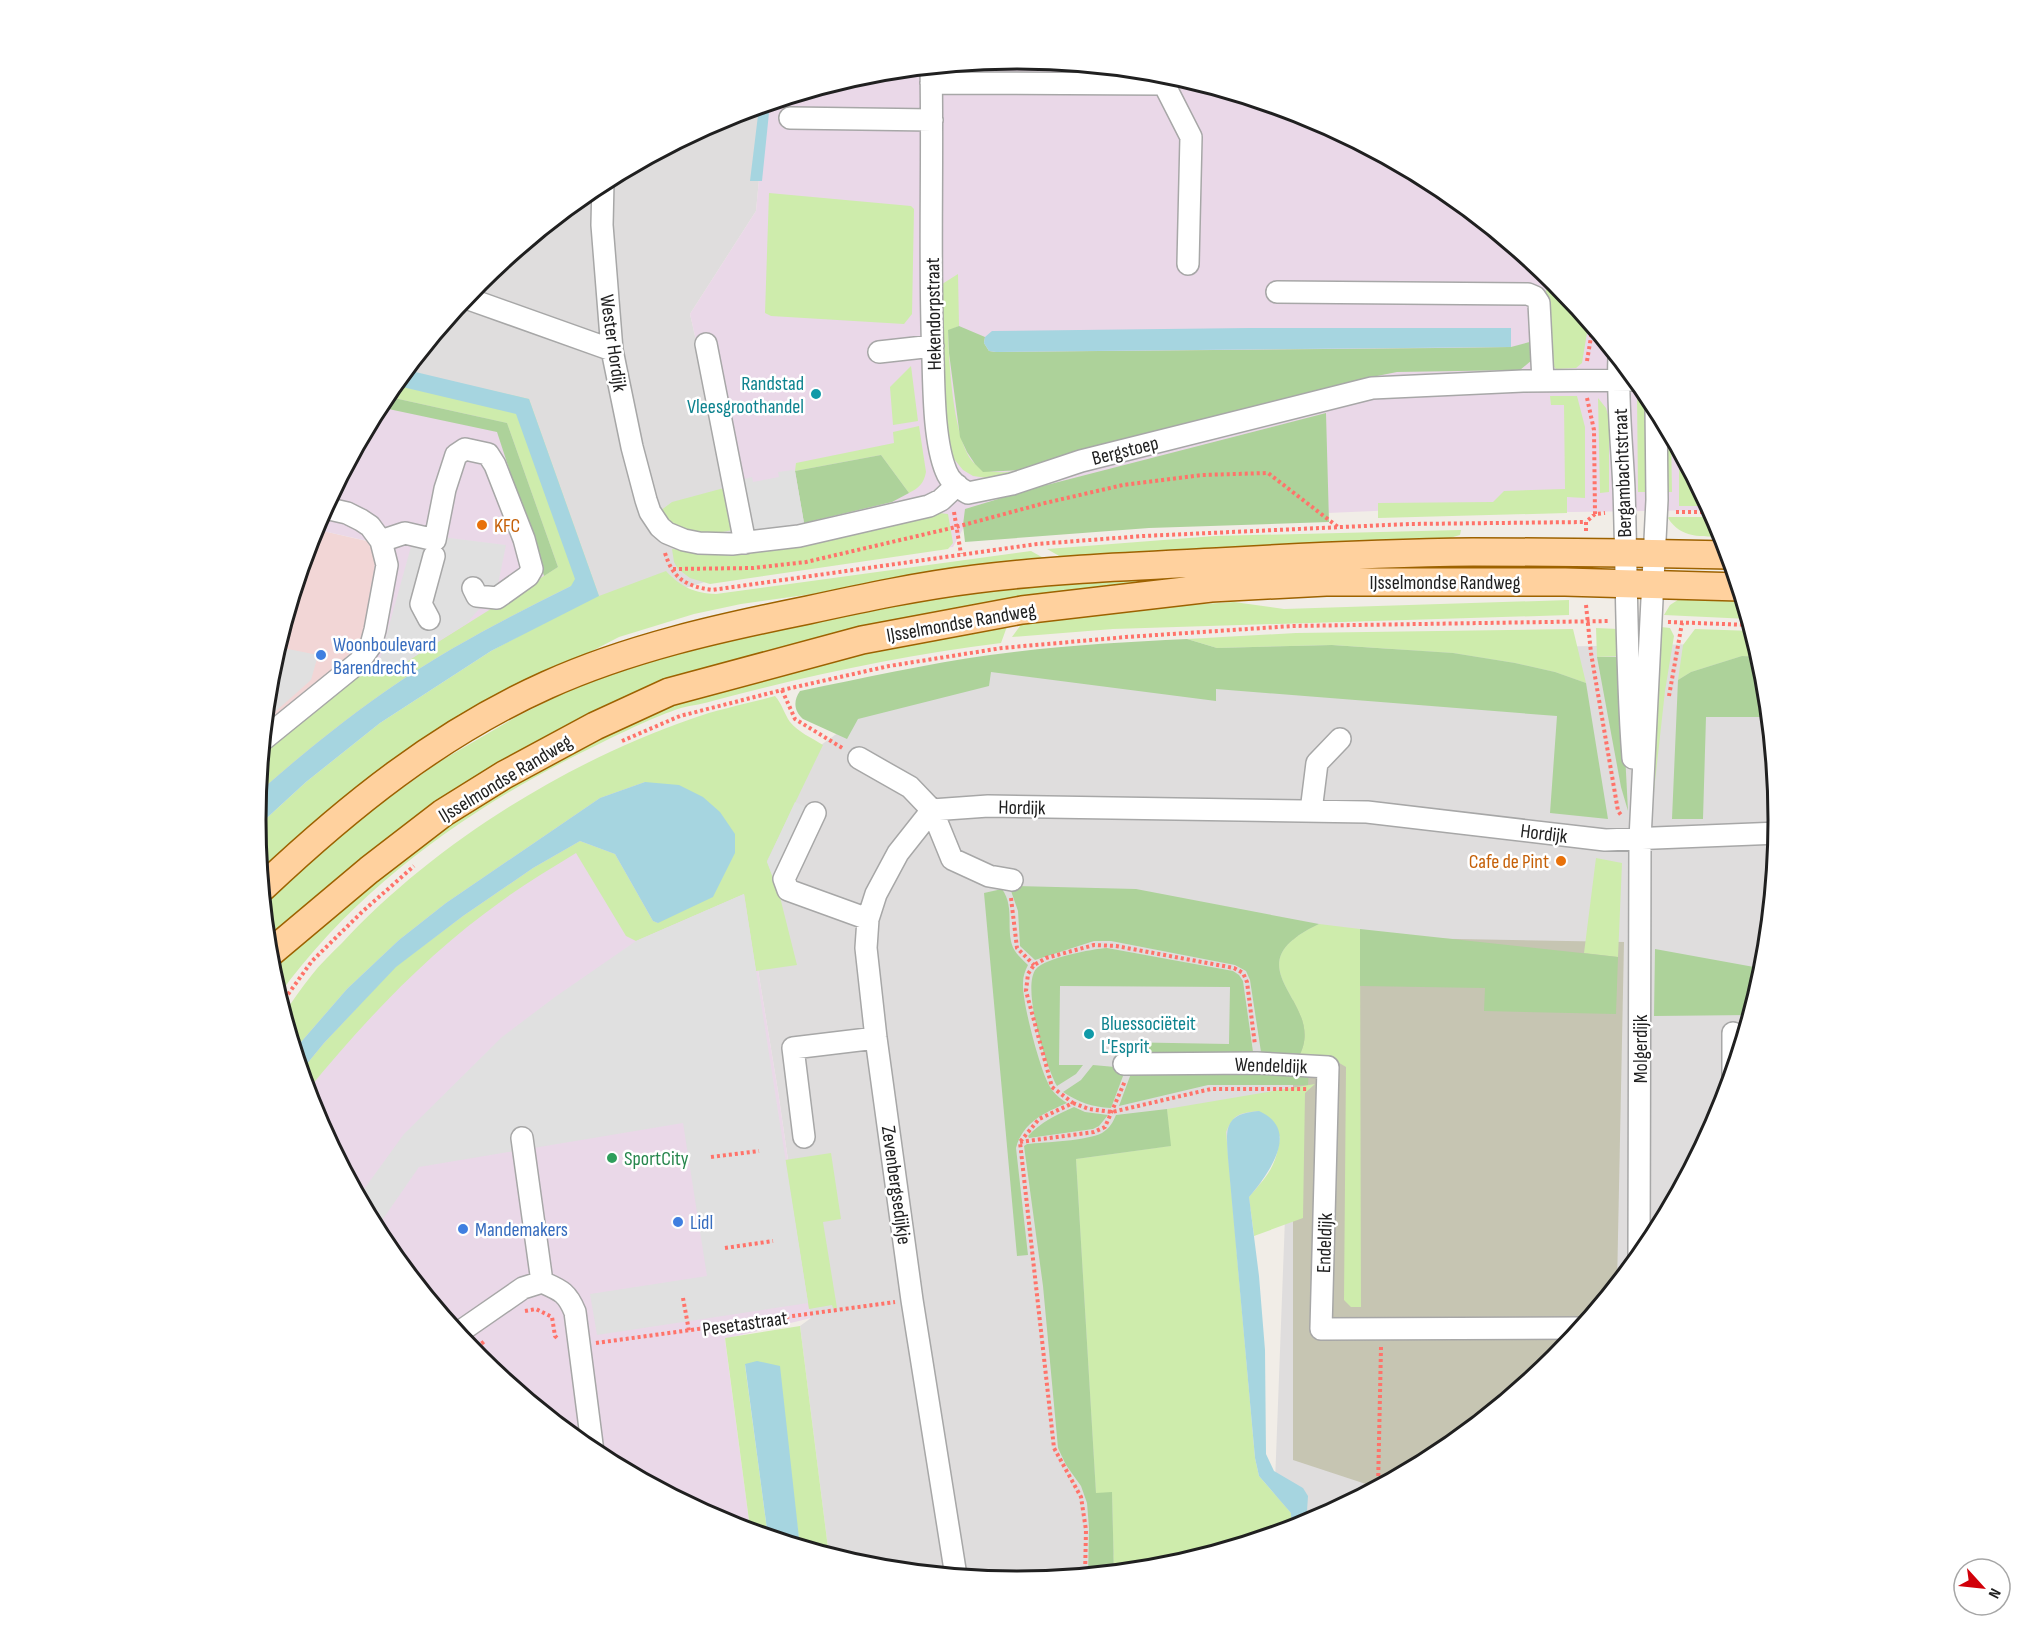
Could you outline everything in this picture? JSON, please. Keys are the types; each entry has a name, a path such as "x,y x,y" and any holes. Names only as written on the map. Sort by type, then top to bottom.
{"main road":[{"name":"IJsselmondse Randweg","path":"269,881 303,849 371,792 479,721 545,686 623,654 765,619 883,594 974,579 1067,570 1446,553 1721,555"},
{"name":"IJsselmondse Randweg","path":"278,947 369,870 443,813 504,775 595,726 669,692 862,640 1022,610 1211,588 1326,582 1626,583 1732,587"}],"street":[{"name":"Hekendorpstraat","path":"931,75 933,346 938,434 947,474 957,485"},
{"path":"931,75 1164,84 1191,137 1188,264"},
{"path":"790,118 932,120"},
{"name":"Wester Hordijk","path":"603,194 602,225 612,350 632,447 650,512 667,533 684,540 699,543 745,543"},
{"path":"1277,292 1528,294 1539,303 1543,381"},
{"path":"475,301 612,350"},
{"path":"706,344 745,543 799,536 929,506 941,500 957,485"},
{"path":"879,352 933,346"},
{"name":"Bergstoep","path":"957,485 968,493 1012,484 1081,461 1372,388 1626,380"},
{"name":"Bergambachtstraat","path":"1625,553 1628,382"},
{"name":"Bergambachtstraat","path":"1653,584 1657,500 1656,424"},
{"path":"381,541 405,533 435,540 445,489 456,455 465,449 488,454 495,465 524,539 532,569 528,576 497,598 477,596 473,588"},
{"path":"272,733 359,662 370,645 387,565 381,541 370,526 361,520 334,510"},
{"name":"Molgerdijk","path":"1625,553 1628,696 1640,839"},
{"path":"429,619 421,604 434,556"},
{"name":"Molgerdijk","path":"1639,1243 1640,839 1653,584"},
{"path":"1311,811 1317,763 1340,739"},
{"path":"859,758 910,787 932,810 952,859 989,876 1006,879"},
{"name":"Hordijk","path":"932,810 988,806 1367,812 1605,840 1769,833"},
{"name":"Zevenbergsedijkje","path":"932,810 898,853 876,894 868,919 866,948 912,1300 955,1569"},
{"path":"815,813 784,879 788,890 868,919"},
{"path":"1733,1033 1733,1052"},
{"path":"804,1137 793,1048 876,1038"},
{"name":"Wendeldijk","path":"1128,1064 1257,1063 1328,1067 1326,1157"},
{"path":"522,1138 542,1282"},
{"name":"Endeldijk","path":"1326,1157 1321,1329 1381,1329"},
{"path":"465,1329 523,1288 542,1282 561,1290 570,1299 575,1312 590,1438"},
{"path":"1381,1329 1572,1328"}],"path":[{"name":"Bergambachtstraat","path":"1591,335 1586,381 1587,402 1594,430 1595,514"},
{"path":"1338,526 1268,473 1202,475 1123,485 1045,503 956,528 806,562 753,568 672,569 679,579 695,587 712,590 1037,544 1338,526 1586,522"},
{"path":"957,485 954,514 961,554"},
{"name":"IJsselmondse Randweg","path":"618,743 680,716 782,690 889,666 991,650 1126,637 1293,626 1587,620 1618,811 1640,839"},
{"path":"1682,623 1744,625"},
{"path":"782,690 795,719 859,758"},
{"path":"287,995 312,961 362,912 420,861"},
{"path":"1006,879 1012,899 1017,948 1034,965"},
{"path":"1257,1089 1257,1063 1247,982 1243,973 1234,968 1116,946 1094,945 1046,958 1034,965 1028,974 1026,991 1052,1087 1073,1103 1089,1109 1112,1112 1211,1089 1257,1089 1327,1089"},
{"path":"1020,1142 1094,1132 1105,1127 1128,1064"},
{"path":"1073,1103 1039,1119 1020,1142 1054,1448 1081,1497 1086,1530 1085,1569"},
{"path":"711,1157 759,1151"},
{"path":"725,1248 773,1241"},
{"path":"683,1298 689,1330"},
{"name":"Pesetastraat","path":"579,1346 912,1300"},
{"path":"522,1311 536,1309 545,1312 552,1317 555,1336 563,1344 579,1346"},
{"path":"1378,1479 1381,1329"},
{"path":"480,1345 489,1338"}],"shaded area":[{"path":"1018,69 1067,71 1116,75 1165,83 1260,109 1306,126 1394,170 1436,196 1513,255 1583,325 1614,363 1643,403 1669,445 1702,510 1573,512 1397,510 963,529 953,547 748,569 690,314 756,211 765,113 871,83 920,75 969,71"},
{"path":"765,113 756,211 690,314 748,569 602,613 406,385 453,325 487,289 561,224 642,170 730,126"},
{"path":"408,382 535,443 584,585 383,705 371,675 362,638 376,558 372,542 325,531 367,445"},
{"path":"793,470 804,523 751,532 741,480 752,477 753,482 779,477 778,472"},
{"name":"Woonboulevard Barendrecht","path":"325,531 371,542 376,558 383,705 267,801 273,722 281,674 306,579"},
{"name":"KFC","path":"442,537 506,545 497,589 466,624 386,674 379,662 412,543"},
{"path":"1705,644 1749,649 1763,722 1768,771 1768,870 1763,919 1744,1015 1730,1062 1692,1153 1643,1238 1614,1278 1549,1352 1475,1417 1394,1471 1306,1515 1273,1527 1289,1112 1109,1567 1018,1572 969,1570 920,1566 871,1558 828,1547 800,1326 811,1318 778,1091 743,879 821,745 860,717 984,657"},
{"path":"287,649 318,655 311,680 275,712"},
{"path":"656,764 732,794 811,1318 725,1339 749,1522 686,1494 600,1445 523,1386 487,1352 453,1316 393,1238 344,1153 306,1062 298,1037 500,836"},
{"path":"795,802 823,815 774,880 767,862"},
{"path":"744,894 808,1303 597,1335 590,1294 707,1276 683,1123 419,1167 382,1220 364,1190 404,1134 502,1037 636,941"},
{"path":"1293,936 1624,942 1617,1274 1583,1316 1513,1386 1436,1445 1394,1471 1368,1485 1293,1460"}],"green space":[{"path":"769,193 911,206 914,209 912,314 904,324 771,316 765,313"},
{"path":"958,274 959,326 948,331 954,400 961,437 967,452 979,467 997,472 1023,470 987,478 973,476 963,470 954,459 949,447 939,383 939,286"},
{"path":"1546,286 1587,330 1582,363 1576,368 1556,369 1546,358"},
{"path":"959,326 985,337 984,343 989,351 996,352 1511,347 1533,341 1532,360 1520,370 1397,372 1367,378 1023,470 983,472 967,452 960,437 948,330"},
{"path":"911,366 918,421 893,425 890,387"},
{"path":"415,373 529,399 599,596 666,571 688,588 716,594 1031,551 1049,561 741,604 694,614 619,637 484,707 268,871 266,819 306,782 380,723 491,651 521,635 571,586 506,619 420,668 327,735 267,785 271,746 310,712 379,662 387,674 558,567 507,423 396,398"},
{"path":"1637,395 1646,409 1646,472 1649,492 1638,492"},
{"path":"1550,396 1577,396 1585,427 1585,498 1567,497 1567,513 1378,518 1378,503 1493,502 1504,491 1565,489 1564,405 1551,405"},
{"path":"396,398 507,423 558,567 544,576 497,432 389,409"},
{"path":"1598,398 1606,408 1609,418 1609,492 1600,493"},
{"path":"1326,413 1329,522 1149,528 965,542 963,525 965,509 1031,489"},
{"path":"919,426 926,472 921,485 909,493 881,455 795,471 796,463 894,443 893,432"},
{"path":"1663,436 1671,449 1672,492 1664,492"},
{"path":"881,455 909,493 892,502 804,523 795,471"},
{"path":"1679,464 1700,506 1679,506"},
{"path":"724,488 732,530 702,533 683,529 660,511 672,502"},
{"path":"939,513 948,514 953,543 948,549 710,584 690,578 678,569 674,562 672,549 690,551 915,519"},
{"path":"1705,517 1713,537 1686,533 1673,525 1668,518"},
{"path":"1461,530 1460,535 1422,546 1068,561 1047,549 1215,536"},
{"path":"1564,561 1564,568 1261,574 651,690 276,937 271,896 293,874 368,813 439,762 516,717 586,682 637,665 739,638 905,601 1054,583 1253,569"},
{"path":"1684,596 1735,596 1742,619 1664,615 1670,605"},
{"path":"1569,600 1569,615 1113,629 1012,637 1023,622 1114,610 1234,602 1284,609"},
{"path":"1009,621 1001,643 929,653 858,667 681,708 628,730 552,768 507,793 422,850 345,917 286,987 280,959 409,852 478,803 651,711 789,668"},
{"path":"1661,627 1670,628 1674,636 1665,691 1652,809 1648,776"},
{"path":"1596,628 1618,629 1620,656 1597,657"},
{"path":"1573,629 1586,683 1555,672 1453,653 1332,645 1217,648 1187,639 1296,633"},
{"path":"1695,629 1745,631 1751,656 1742,656 1691,672 1678,680 1683,645"},
{"path":"1187,639 1217,648 1332,645 1453,653 1555,672 1586,683 1608,819 1550,813 1557,716 1216,689 1216,701 991,672 989,686 858,719 847,739 803,719 796,706 796,698 800,691 942,663 1039,649"},
{"path":"1742,656 1751,656 1762,717 1706,717 1703,819 1672,819 1678,680 1691,672"},
{"path":"1597,657 1620,657 1628,811 1621,787"},
{"path":"775,696 793,726 823,745 767,861 781,901 797,965 756,971 744,894 636,941 626,936 576,853 512,894 449,942 375,1013 314,1083 307,1064 395,967 463,916 533,868 580,841 615,854 653,921 658,923 645,782 600,798 446,903 399,940 347,989 300,1043 292,1015 290,1005 318,967 378,907 459,841 549,783 596,759 643,737 722,709"},
{"path":"1596,858 1622,863 1618,957 1584,953"},
{"path":"1016,886 1136,889 1319,924 1292,940 1281,956 1280,971 1302,1020 1305,1038 1298,1058 1261,1052 1250,980 1246,971 1235,965 1111,941 1094,941 1035,960 1020,946 1018,911 1010,888"},
{"path":"1002,889 1008,904 1012,944 1016,953 1028,965 1023,978 1023,992 1036,1048 1050,1086 1067,1103 1029,1125 1019,1139 1016,1148 1028,1255 1017,1256 984,893"},
{"path":"1319,924 1360,929 1361,1307 1351,1307 1344,1300 1346,1067 1331,1058 1298,1058 1305,1038 1302,1020 1280,971 1281,956 1292,940"},
{"path":"1360,929 1618,957 1616,1014 1484,1011 1485,988 1360,986"},
{"path":"1107,948 1233,971 1239,975 1243,981 1254,1059 1115,1060 1115,1042 1229,1044 1230,987 1060,986 1059,1065 1083,1065 1076,1074 1057,1086 1037,1027 1031,992 1032,978 1036,969 1049,961 1080,952"},
{"path":"1655,949 1755,967 1744,1015 1654,1016"},
{"path":"1093,1065 1126,1068 1111,1108 1074,1099 1063,1092 1081,1080"},
{"path":"1133,1068 1309,1068 1308,1085 1208,1085 1119,1106"},
{"path":"1315,1084 1305,1093 1303,1218 1254,1236 1249,1197 1270,1170 1280,1137 1259,1111 1238,1115 1226,1132 1255,1458 1259,1476 1291,1513 1291,1520 1213,1546 1165,1558 1114,1566 1112,1493 1096,1494 1076,1159 1170,1146 1167,1109"},
{"path":"1074,1107 1085,1112 1108,1115 1099,1126 1093,1129 1029,1138 1028,1136 1033,1131 1044,1123"},
{"path":"1167,1109 1171,1146 1076,1159 1096,1493 1112,1492 1114,1566 1088,1568 1087,1503 1081,1486 1066,1465 1058,1448 1043,1286 1024,1146 1095,1136 1107,1129 1116,1115"},
{"path":"831,1153 841,1219 823,1222 837,1308 833,1308 832,1305 809,1309 785,1160"},
{"path":"800,1326 828,1547 799,1539 793,1494 757,1362 745,1365 767,1529 749,1522 725,1338"}],"water":[{"path":"769,112 762,181 750,181 758,116"},
{"path":"1511,328 1511,347 996,352 989,351 984,343 985,337 992,331"},
{"path":"415,372 529,399 599,596 491,651 380,723 306,782 266,819 267,785 327,735 441,655 571,586 575,579 516,414 404,387"},
{"path":"645,782 679,785 703,797 720,812 735,834 735,853 713,897 658,923 653,921 615,854 580,841 533,868 463,916 396,967 307,1064 300,1043 347,989 399,940 446,903 600,798"},
{"path":"1259,1111 1272,1119 1278,1129 1280,1140 1272,1165 1249,1197 1265,1350 1266,1454 1274,1471 1303,1488 1308,1496 1307,1515 1291,1520 1291,1513 1259,1476 1255,1458 1227,1138 1233,1119"},
{"path":"757,1361 780,1366 799,1539 767,1529 745,1364"}],"place":[{"name":"Randstad Vleesgroothandel","path":"816,394"},
{"name":"KFC","path":"482,525"},
{"name":"Woonboulevard Barendrecht","path":"321,655"},
{"name":"Cafe de Pint","path":"1561,861"},
{"name":"Bluessociëteit L'Esprit","path":"1089,1034"},
{"name":"SportCity","path":"612,1158"},
{"name":"Lidl","path":"678,1222"},
{"name":"Mandemakers","path":"463,1229"}]}
